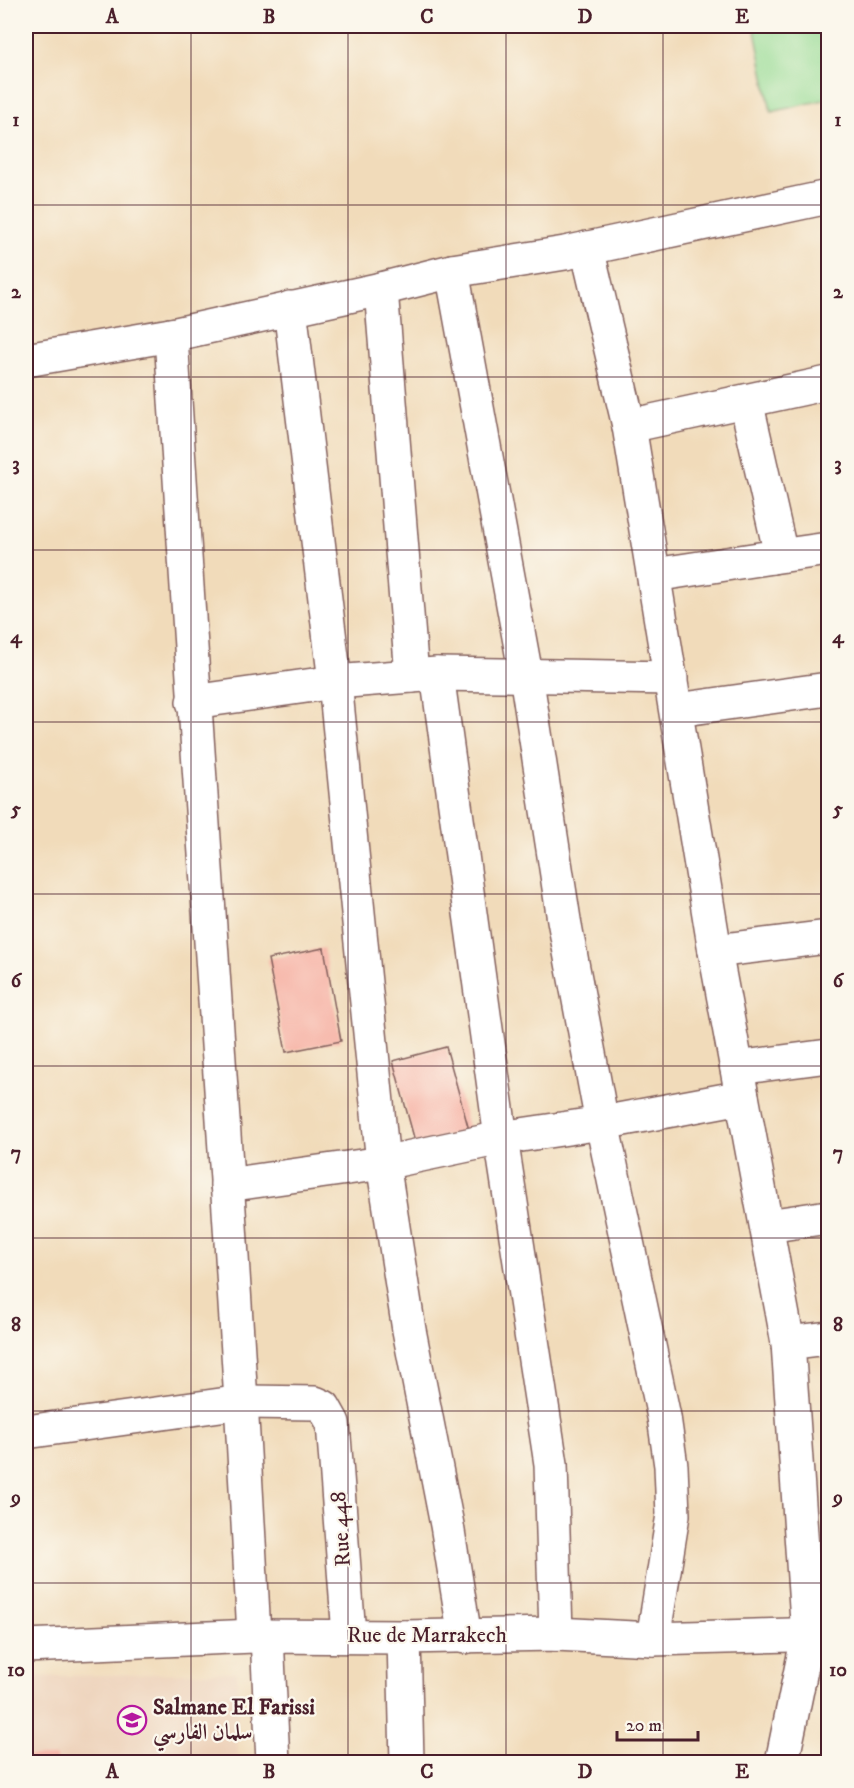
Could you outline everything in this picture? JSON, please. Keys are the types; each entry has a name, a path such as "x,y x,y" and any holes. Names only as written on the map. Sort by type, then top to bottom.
{"street":[{"path":"26,360 171,335 452,271 565,253 828,197"},
{"path":"587,248 629,426 716,951 788,1343 818,1635 782,1762"},
{"path":"452,271 526,675 564,920 602,1123 664,1417 671,1466 673,1515 653,1639"},
{"path":"381,289 425,675 501,1138 551,1464 556,1634"},
{"path":"290,309 335,682 383,1163 409,1330 447,1525 465,1637"},
{"path":"171,335 193,702 242,1402 260,1636 273,1762"},
{"path":"629,426 828,383"},
{"path":"746,400 779,546 772,557"},
{"path":"654,575 828,549"},
{"path":"193,702 335,682 425,675 672,678"},
{"path":"677,710 828,689"},
{"path":"716,951 828,937"},
{"path":"227,1185 383,1163 501,1138 602,1123 828,1056"},
{"path":"767,1226 828,1217"},
{"path":"788,1343 828,1338"},
{"path":"26,1432 242,1402"},
{"name":"Rue 448","path":"242,1402 315,1403 324,1407 333,1423 349,1635"},
{"name":"Rue de Marrakech","path":"26,1646 260,1636 465,1637 556,1634 653,1639 818,1635"},
{"path":"404,1637 408,1762"}],"shaded area":[{"name":"Salmane El Farissi سلمان الفارسي","path":"237,1672 238,1762 26,1762 26,1677"}],"green space":[{"path":"754,26 828,26 828,99 771,112"}],"building":[{"path":"324,948 341,1041 286,1052 268,959"},
{"path":"446,1047 469,1130 416,1145 393,1061"},
{"path":"26,1756 56,1756 56,1762 26,1762"}],"place":[{"name":"Salmane El Farissi سلمان الفارسي","path":"132,1720"}]}
